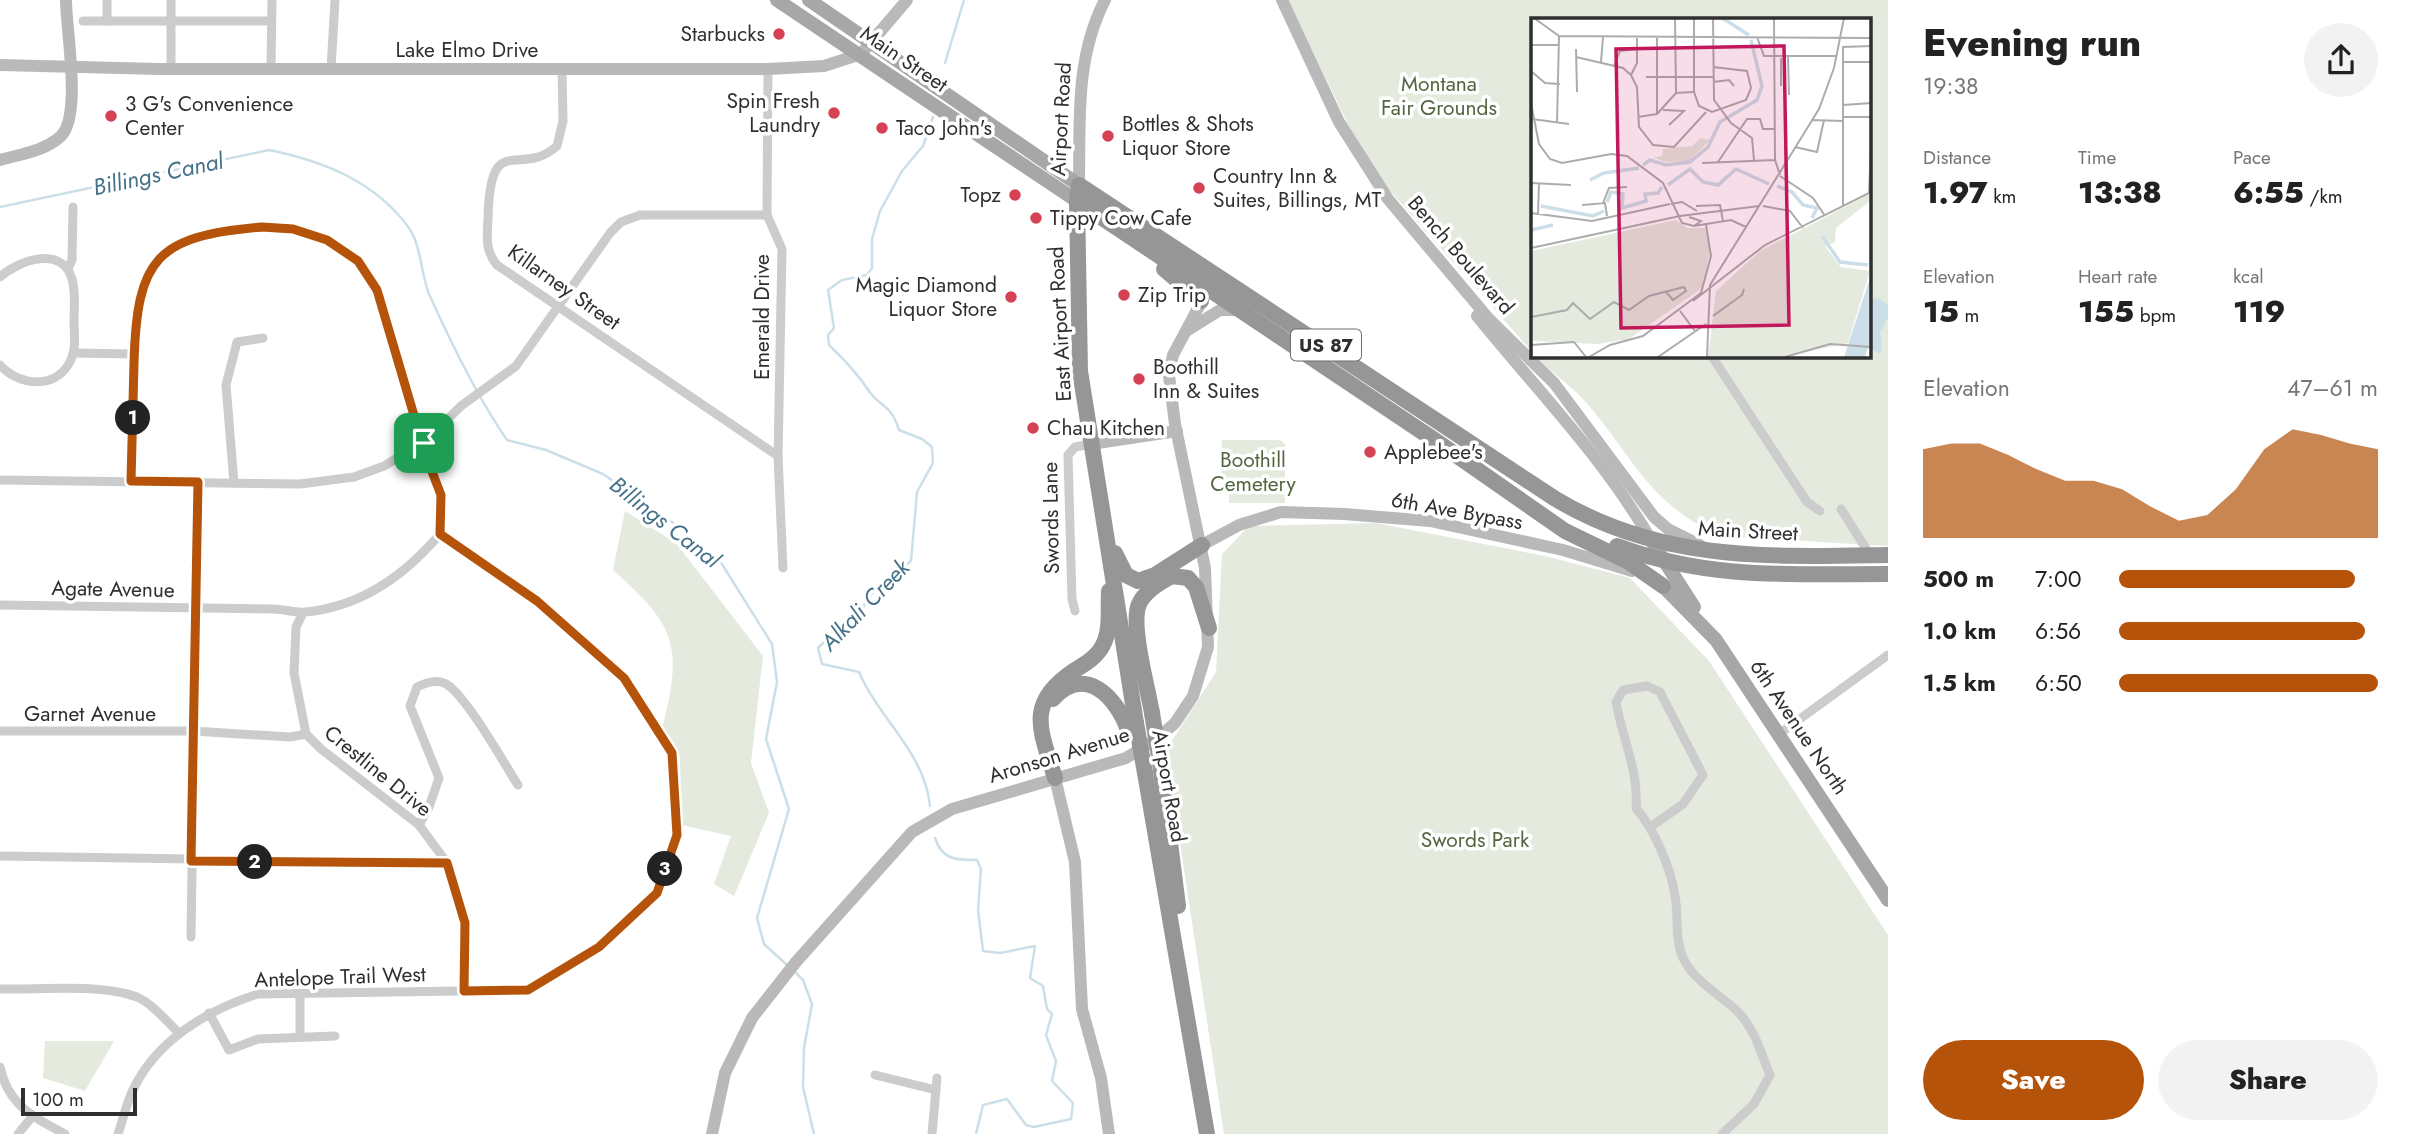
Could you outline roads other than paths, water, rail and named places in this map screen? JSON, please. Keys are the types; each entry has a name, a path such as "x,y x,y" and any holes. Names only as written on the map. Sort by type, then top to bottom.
{"highway":[{"name":"US 87","path":"1078,193 1205,295 1240,310 1549,520 1663,562"},
{"name":"US 87","path":"1078,193 1217,273"},
{"name":"East Airport Road","path":"1078,193 1078,334 1091,444"},
{"name":"Main Street","path":"1217,273 1571,508 1651,540 1719,554 1888,555"},
{"name":"Airport Road","path":"1091,444 1110,556 1132,726 1145,773 1207,1134"},
{"path":"1549,520 1565,531 1627,561 1663,586"},
{"path":"1104,525 1120,566 1133,580 1145,580 1155,575 1202,545"},
{"path":"1055,778 1041,726 1040,709 1045,695 1054,685 1096,655 1104,645 1108,624 1110,556"},
{"name":"Main Street","path":"1663,562 1721,571 1886,577"},
{"path":"1180,975 1178,905 1160,763 1138,630 1138,608 1144,597 1172,576 1188,578 1196,587 1209,628"},
{"path":"1041,726 1048,707 1056,696 1069,687 1083,685 1099,688 1115,702 1132,726"}],"main road":[{"path":"0,160 46,147 63,134 70,116 66,0"},
{"name":"Main Street","path":"777,0 1078,193"},
{"name":"Main Street","path":"809,0 874,43 1078,193"},
{"name":"Lake Elmo Drive","path":"0,65 171,69 768,69 824,66 860,54 874,43 907,0"},
{"name":"Airport Road","path":"1078,193 1083,62 1092,29 1105,0"},
{"path":"1274,0 1330,120 1367,184 1487,330 1544,392 1616,488 1716,640"},
{"name":"Bench Boulevard","path":"1282,0 1339,122 1388,199 1489,319 1554,383 1654,517 1668,529 1719,554"},
{"name":"Aronson Avenue","path":"712,1134 719,1090 737,1045 781,979 912,832 941,814 967,803 1125,758 1144,749 1175,723 1200,680 1209,628 1202,545 1177,431 1169,376 1173,355 1217,273"},
{"path":"1188,330 1220,310 1240,310"},
{"path":"1091,444 1177,431"},
{"name":"6th Ave Bypass","path":"1202,545 1248,521 1282,512 1409,519 1563,550 1626,568 1663,586"},
{"path":"1209,628 1211,557 1220,537"},
{"path":"1870,555 1886,577"},
{"name":"6th Avenue North","path":"1663,586 1716,640 1888,900"},
{"path":"1055,778 1075,862 1082,1009 1101,1078 1109,1134"}],"street":[{"path":"107,0 107,20"},
{"path":"171,0 171,69"},
{"path":"271,69 272,0"},
{"path":"331,69 335,0"},
{"path":"83,21 271,21"},
{"name":"Killarney Street","path":"562,69 563,121 557,146 540,156 505,162 493,172 488,188 489,256 497,265 778,456"},
{"name":"Emerald Drive","path":"768,69 767,215 782,249 778,456 783,568"},
{"path":"68,268 72,260 73,207"},
{"path":"0,480 300,484 354,477 394,461 424,443 461,406 474,400 516,366 610,233 631,217 767,215"},
{"path":"131,481 135,319 143,284 152,268 182,242 220,231 262,227 311,233 344,250 358,261 377,290 441,495 440,534"},
{"path":"0,276 38,258 54,260 68,268 74,286 73,353 63,369 44,382 20,381 0,365"},
{"path":"234,483 227,375 237,342 263,338"},
{"path":"73,353 134,354"},
{"path":"1712,357 1807,502 1820,511"},
{"name":"Swords Lane","path":"1075,611 1072,599 1068,455 1074,447 1091,444"},
{"path":"191,937 198,482"},
{"path":"1841,509 1870,555"},
{"name":"Agate Avenue","path":"0,605 272,609 303,613 365,594 396,579 440,534"},
{"name":"Antelope Trail West","path":"118,1134 132,1091 151,1061 179,1033 209,1013 258,994 528,990 599,947 657,893 677,835 672,753 624,678 537,601 440,534"},
{"name":"Crestline Drive","path":"303,613 296,627 294,673 306,734 321,749 419,825 447,863 465,923 464,991"},
{"path":"1779,734 1888,655"},
{"path":"419,825 429,807 439,778 410,706 417,687 430,681 444,682 459,694 518,785"},
{"path":"1652,826 1683,804 1703,775 1660,692 1647,686 1623,690 1616,702 1620,727 1634,763 1638,790 1636,808 1652,826 1675,895 1677,938 1684,961 1709,989 1738,1013 1754,1034 1770,1075 1754,1104 1722,1134"},
{"name":"Garnet Avenue","path":"0,731 193,731 290,737 306,734"},
{"path":"0,856 447,863"},
{"path":"0,995 0,989 101,991 137,997 155,1009 179,1033"},
{"path":"300,994 300,1036"},
{"path":"209,1013 229,1050 258,1039 335,1036"},
{"path":"0,1067 9,1093 18,1106 31,1118 65,1134"},
{"path":"875,1075 936,1090"},
{"path":"932,1134 937,1077"},
{"path":"18,1134 31,1118"}],"waterway":[{"name":"Alkali Creek","path":"945,63 964,0"},
{"name":"Alkali Creek","path":"930,806 920,769 859,672 822,664 818,648 829,637 847,632 872,593 911,561 917,492 933,463 932,447 922,439 899,430 889,411 829,345 828,335 834,328 828,290 842,280 867,275 872,268 872,239 880,211 902,171 923,146 933,117"},
{"name":"Billings Canal","path":"0,207 269,150 309,160 347,176 364,186 395,212 413,235 429,294 455,350 507,440 546,450 603,474 676,525 720,561 772,644 777,682 766,739 789,809 757,918 764,944 788,966"},
{"name":"Alkali Creek","path":"935,838 946,855 956,859 977,860 981,869 978,910 983,951 1000,953 1035,946 1030,978 1043,986 1047,1009 1052,1014 1046,1035 1056,1061 1052,1081 1073,1103 1071,1119 1034,1127 1026,1125 1007,1099 983,1105 976,1134"},
{"name":"Billings Canal","path":"793,970 803,980 812,1004 804,1048 803,1087 814,1134"}],"place":[{"name":"Starbucks","path":"779,34"},
{"name":"Spin Fresh Laundry","path":"834,113"},
{"name":"3 G's Convenience Center","path":"111,116"},
{"name":"Taco John's","path":"882,128"},
{"name":"Bottles & Shots Liquor Store","path":"1108,136"},
{"name":"Country Inn & Suites, Billings, MT","path":"1199,188"},
{"name":"Topz","path":"1015,195"},
{"name":"Tippy Cow Cafe","path":"1036,218"},
{"name":"Zip Trip","path":"1124,295"},
{"name":"Magic Diamond Liquor Store","path":"1011,297"},
{"name":"Boothill Inn & Suites","path":"1139,379"},
{"name":"Chau Kitchen","path":"1033,428"},
{"name":"Applebee's","path":"1370,452"}],"park label":[{"name":"Montana Fair Grounds","path":"1439,96"},
{"name":"Boothill Cemetery","path":"1253,472"},
{"name":"Swords Park","path":"1475,840"}]}
